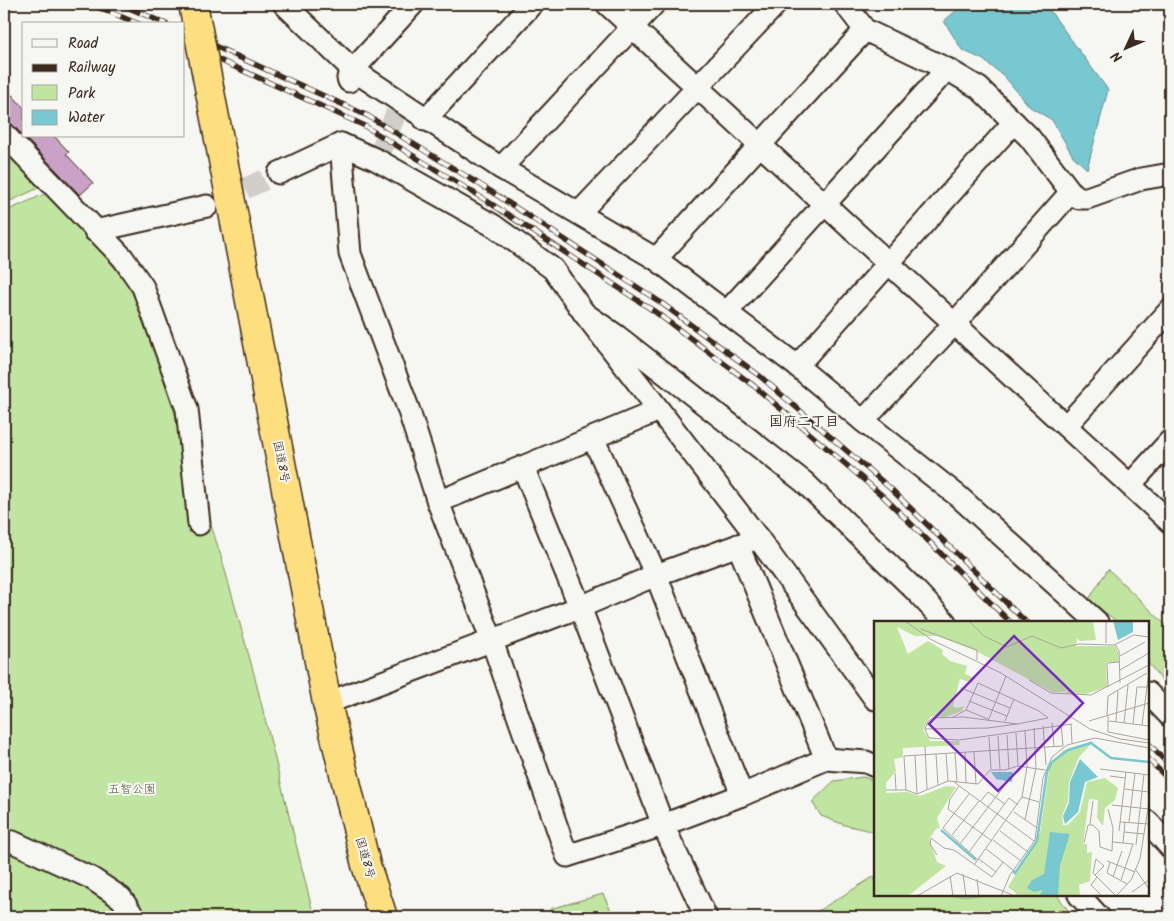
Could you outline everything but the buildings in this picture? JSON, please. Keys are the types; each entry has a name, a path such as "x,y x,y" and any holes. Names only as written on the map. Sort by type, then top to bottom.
{"highway":[{"name":"国道8号","path":"193,4 327,703 366,865 383,917"}],"street":[{"path":"396,113 351,85 348,78 412,4"},
{"path":"425,120 532,4"},
{"path":"607,4 1170,522"},
{"path":"501,168 654,4"},
{"path":"580,213 776,4"},
{"path":"845,4 864,30 947,69 979,88 1029,137 1071,192 1079,198 1087,198 1141,179 1170,174"},
{"path":"289,6 353,70 425,120 501,168 656,259 797,366 958,496 1096,621"},
{"path":"656,259 864,30"},
{"path":"726,313 947,69"},
{"path":"797,366 890,264 1014,122"},
{"path":"4,134 95,231 123,258 142,287 188,409 199,524"},
{"path":"279,173 341,144 377,160 494,226 553,269 748,541 874,698"},
{"path":"341,144 350,254 408,408 438,502 492,641 567,856 663,825 826,760 866,762 874,766"},
{"path":"863,421 954,324 1071,192"},
{"path":"95,231 207,206"},
{"path":"1066,426 1170,310"},
{"path":"584,313 617,336 804,482 917,592 944,621"},
{"path":"438,502 650,414"},
{"path":"593,438 656,575 742,795"},
{"path":"1130,485 1170,441"},
{"path":"523,467 580,607 663,825 706,917"},
{"path":"327,703 748,541"},
{"path":"748,541 826,760"},
{"path":"1149,694 1170,716"},
{"path":"1149,823 1170,847"},
{"path":"4,841 21,846 91,878 121,898 134,917"},
{"path":"1080,896 1099,917"}],"green space":[{"path":"4,144 45,185 4,204"},
{"name":"五智公園","path":"47,193 107,258 129,286 143,316 221,556 254,674 314,917 4,917 4,212"},
{"path":"1108,569 1170,629 1170,690 1149,664 1149,621 1116,621 1089,599"},
{"path":"863,777 874,781 874,832 845,825 821,816 812,802 834,781"},
{"path":"874,877 874,896 1058,896 1073,917 808,917"},
{"path":"603,894 614,917 552,917 550,909"}],"water":[{"path":"964,4 1045,4 1108,90 1087,169 1073,156 1052,120 1030,107 1004,76 982,59 962,50 944,21"}],"tunnel":[{"path":"377,160 396,113"},
{"path":"216,202 279,173"}],"railway":[{"path":"90,4 134,22"},
{"path":"120,4 161,22"},
{"path":"185,32 368,116 492,192 660,302 761,377 891,489 1025,621"},
{"path":"185,44 363,125 487,201 654,311 754,386 884,497 1009,621"},
{"path":"1149,744 1170,766"},
{"path":"1149,760 1170,781"}],"district":[{"name":"国府二丁目","path":"804,422"}]}
